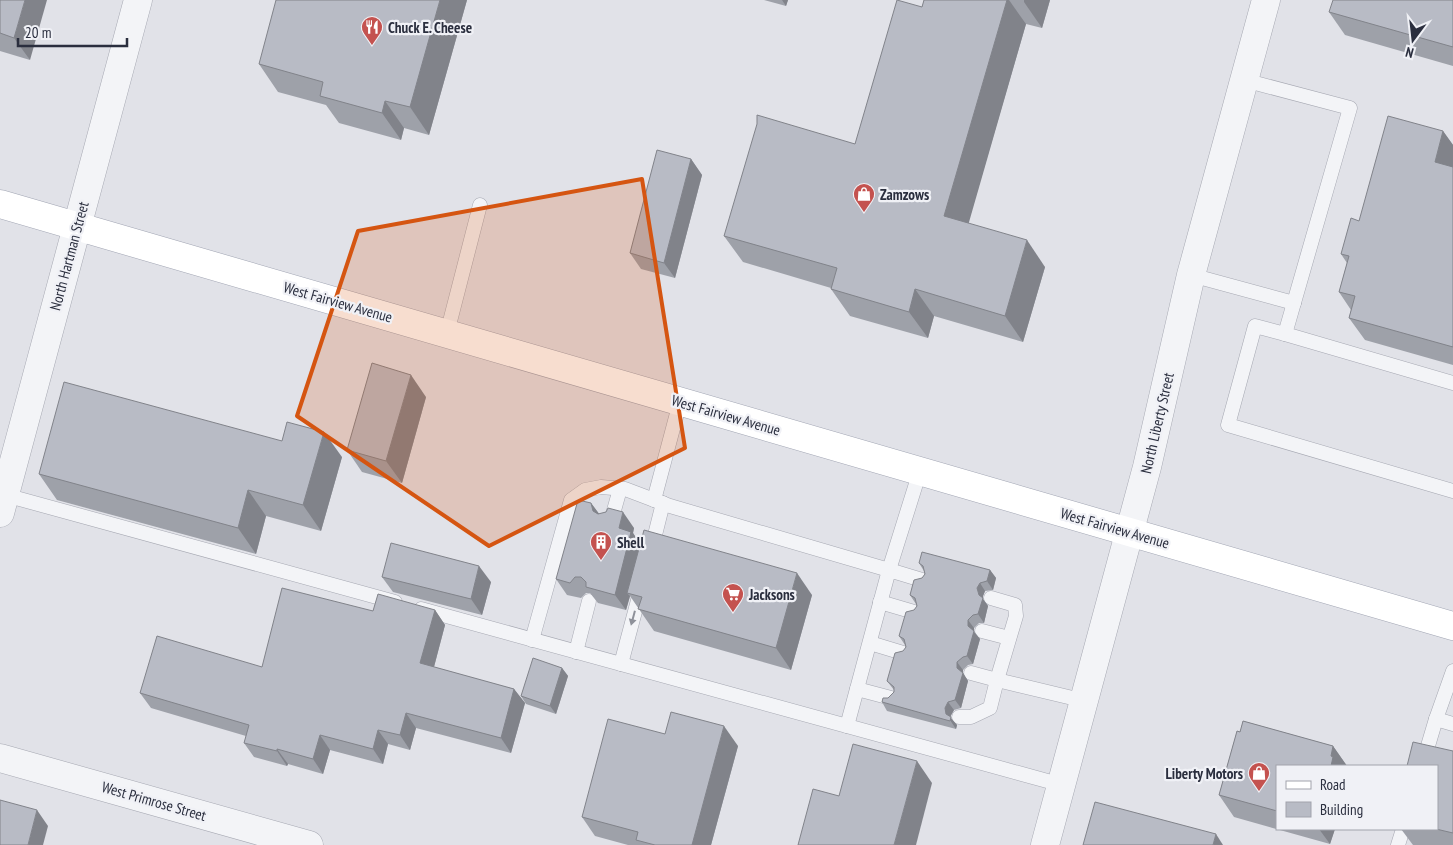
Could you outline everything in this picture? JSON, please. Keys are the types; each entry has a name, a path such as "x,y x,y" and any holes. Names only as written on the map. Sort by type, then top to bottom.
{"main road":[{"name":"West Fairview Avenue","path":"0,204 1453,626"}],"street":[{"name":"North Hartman Street","path":"2,504 138,0"},
{"name":"North Liberty Street","path":"1045,845 1147,467 1191,275 1266,0"},
{"name":"West Primrose Street","path":"0,758 309,845"}],"lane":[{"path":"1244,80 1350,108 1285,334"},
{"path":"447,334 480,205"},
{"path":"1191,275 1294,303"},
{"path":"1453,384 1255,326 1228,425 1453,491"},
{"path":"648,560 680,402"},
{"path":"847,726 889,570 920,472"},
{"path":"532,640 571,500 585,490 601,487 625,489 659,502 922,580"},
{"path":"611,522 620,489"},
{"path":"2,504 532,640 1062,785"},
{"path":"621,664 644,579"},
{"path":"959,717 971,717 990,708 1016,616 1015,605 991,598"},
{"path":"576,652 589,601"},
{"path":"880,602 914,612"},
{"path":"982,631 1009,638"},
{"path":"870,643 903,653"},
{"path":"1422,765 1453,671"},
{"path":"971,673 1085,701"},
{"path":"857,689 891,698"},
{"path":"1436,719 1453,724"},
{"path":"1398,845 1403,830"}],"highlighted area":[{"path":"642,179 685,448 489,546 297,416 358,231"}],"building":[{"path":"0,0 25,0 14,38 0,33"},
{"name":"Chuck E. Cheese","path":"276,0 440,0 410,107 385,101 382,113 320,96 323,82 259,64"},
{"name":"Zamzows","path":"897,0 922,7 924,0 1007,0 944,216 1027,240 1005,316 915,289 909,312 831,289 837,268 724,236 757,124 757,115 855,144"},
{"path":"1333,0 1453,0 1453,47 1329,12"},
{"path":"1388,116 1443,131 1435,162 1453,167 1453,347 1349,318 1355,296 1339,292 1349,256 1341,254 1351,218 1359,221"},
{"path":"657,150 691,159 664,263 630,253"},
{"path":"372,363 411,375 386,461 347,450"},
{"path":"64,382 282,441 287,422 324,432 303,505 248,490 238,528 39,474"},
{"name":"Shell","path":"578,500 591,503 593,511 598,514 606,512 608,508 623,512 619,528 631,532 615,595 586,587 586,582 581,577 575,577 570,583 556,579"},
{"name":"Jacksons","path":"644,530 797,573 776,648 638,609 642,597 627,593"},
{"path":"391,543 479,566 471,599 382,577"},
{"path":"922,552 990,570 987,581 980,583 977,588 979,595 983,598 978,614 973,615 968,620 968,626 974,631 967,656 957,662 957,668 963,673 955,700 948,702 945,708 946,714 951,717 950,721 882,702 883,698 888,698 894,692 894,687 887,681 895,653 903,651 906,647 904,639 899,636 906,612 914,610 917,606 915,598 910,595 914,580 922,578 925,574 923,566 919,563"},
{"path":"282,588 373,611 378,594 435,610 420,663 514,689 501,738 406,713 400,735 378,730 373,749 320,735 313,759 277,749 277,751 244,743 249,725 140,693 157,636 262,667"},
{"path":"533,658 562,668 550,706 521,696"},
{"path":"671,712 724,726 692,845 655,845 636,840 638,832 582,817 608,719 665,734"},
{"path":"1243,721 1333,746 1331,765 1276,765 1276,811 1219,795 1237,731 1240,732"},
{"path":"1413,742 1453,751 1453,833 1438,829 1438,765 1407,765"},
{"path":"853,744 917,761 894,845 798,845 813,789 839,796"},
{"path":"0,800 37,810 28,845 0,845"},
{"path":"1095,802 1216,834 1213,845 1083,845"}],"place":[{"name":"Chuck E. Cheese","path":"372,46"},
{"name":"Zamzows","path":"864,213"},
{"name":"Shell","path":"601,561"},
{"name":"Jacksons","path":"733,613"},
{"name":"Liberty Motors","path":"1259,792"}]}
